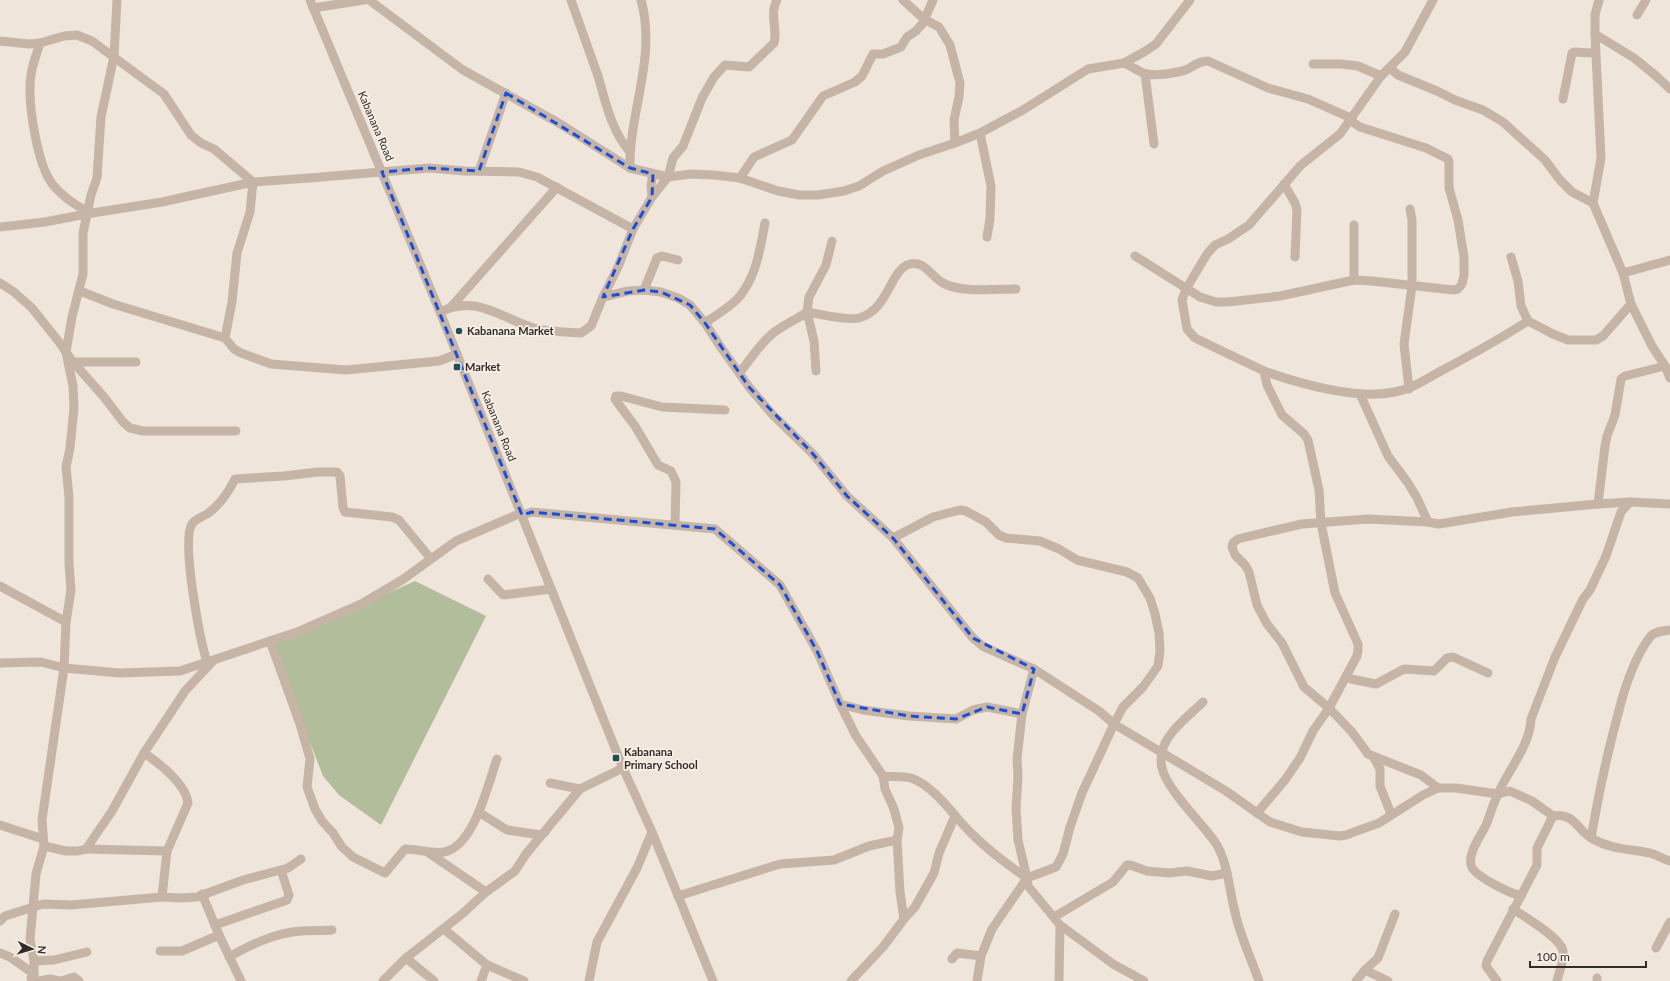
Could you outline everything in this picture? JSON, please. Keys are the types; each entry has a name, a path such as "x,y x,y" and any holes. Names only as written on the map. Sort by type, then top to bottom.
{"street":[{"path":"34,979 34,961 30,939 36,874 43,842 42,820 64,668 66,622 71,590 69,564 69,497 66,467 70,448 74,408 73,386 66,352 72,317 80,291 83,274 83,233 87,212 97,178 101,117 114,56 117,0"},
{"path":"311,4 364,0"},
{"path":"369,0 463,70 557,122 630,168 668,177 691,174 714,174 740,178 778,191 799,195 818,195 844,191 859,186 883,171 919,155 980,133 1023,110 1088,69 1124,62 1156,44 1190,0"},
{"path":"571,0 610,117 621,141 630,152"},
{"path":"630,168 630,152 647,42 641,0"},
{"path":"440,312 451,307 470,306 489,308 515,321 536,328 581,333 591,326 618,267 633,229 652,197 668,177 673,158 683,146 702,98 714,77 725,66 749,67 774,43 773,9 777,0"},
{"path":"903,0 924,20 939,27 950,45 960,83 959,97 954,120 955,143"},
{"path":"740,178 754,156 792,140 822,96 855,82 862,76 873,54 883,54 901,47 907,37 916,31 924,20 933,0"},
{"path":"1433,0 1405,52 1381,76 1340,134 1301,165 1249,225 1228,239 1215,245 1207,254 1186,288 1182,300 1187,329 1195,338 1264,371 1296,381 1360,394 1394,393 1409,388 1486,347 1528,321"},
{"path":"1599,0 1595,15 1595,51 1601,158 1593,203 1623,273 1631,304 1670,378"},
{"path":"1637,15 1646,0"},
{"name":"Kabanana Road","path":"311,4 440,312 635,795 652,832 713,981"},
{"path":"1595,34 1634,58 1670,89"},
{"path":"0,42 29,44 40,43 64,36 77,35 92,41 164,94 191,135 201,143 214,149 253,182"},
{"path":"40,43 31,75 30,99 34,132 43,164 52,184 69,202 87,212"},
{"path":"1563,99 1572,53 1591,53 1595,51"},
{"path":"1124,62 1144,74 1158,74 1177,72 1202,61 1208,61 1268,88 1308,99 1351,118 1354,123 1360,127 1426,148 1448,159 1450,162 1449,188 1458,220 1464,257 1464,275 1462,284 1458,289 1453,290 1354,280 1280,296 1216,302 1200,297 1135,256"},
{"path":"1313,64 1341,64 1358,66 1381,76"},
{"path":"1390,68 1398,75 1455,100 1483,110 1503,122 1545,160 1560,180 1572,192 1593,203"},
{"path":"1144,74 1154,144"},
{"path":"479,171 506,93"},
{"path":"980,133 991,186 990,218 987,237"},
{"path":"0,227 45,222 87,212 162,202 253,182 429,168 519,172 537,177 633,229"},
{"path":"652,197 651,184 653,174"},
{"path":"225,338 232,302 237,253 250,212 253,182"},
{"path":"1284,184 1295,203 1297,210 1295,257"},
{"path":"451,307 557,187"},
{"path":"1409,388 1404,344 1412,286 1412,220 1410,209"},
{"path":"706,322 740,296 752,278 759,258 764,222"},
{"path":"1354,225 1354,280"},
{"path":"816,371 814,341 807,312 809,297 826,265 832,241"},
{"path":"644,290 657,258 662,256 678,260"},
{"path":"1511,257 1518,281 1521,306 1528,321 1568,340 1596,340 1604,336 1631,304"},
{"path":"1623,273 1670,260"},
{"path":"740,372 771,335 807,312 836,317 858,318 873,311 883,302 900,269 911,264 919,264 927,268 943,283 959,287 982,291 1016,289"},
{"path":"0,283 14,292 32,308 72,362 104,397 123,422 130,428 144,431 236,431"},
{"path":"603,297 628,291 644,290 660,292 678,298 690,305 706,322 722,349 740,372 749,387 813,454 847,496 893,538 973,638 984,647 1034,669 1099,711 1114,724 1226,790 1270,822 1302,832 1340,836 1379,823 1390,814 1438,788 1456,788 1498,794 1510,791 1532,801 1553,816 1561,815 1572,819 1591,838 1604,845 1652,854 1670,861"},
{"path":"80,291 113,304 225,338 234,349 241,353 271,364 346,370 439,361 456,354"},
{"path":"72,362 136,362"},
{"path":"1598,504 1605,446 1615,415 1621,379 1625,376 1665,366"},
{"path":"1257,813 1285,780 1296,764 1313,731 1329,708 1358,656 1358,644 1335,593 1321,523 1319,490 1306,436 1282,414 1267,385 1264,371"},
{"path":"1360,394 1388,456 1414,493 1428,522"},
{"path":"675,524 676,482 674,476 671,471 658,465 635,426 615,398 616,396 621,396 662,407 725,410"},
{"path":"210,661 203,651 192,585 187,544 188,533 192,523 207,514 220,503 235,479 318,472 338,472 340,476 343,507 345,512 392,517 399,520 430,559"},
{"path":"1521,896 1510,894 1499,886 1478,876 1473,870 1470,859 1486,825 1498,794 1512,765 1518,757 1530,729 1531,719 1554,657 1583,599 1590,590 1606,556 1620,512 1630,502"},
{"path":"1438,788 1421,775 1368,754 1352,732 1329,708 1304,687 1282,643 1267,624 1257,605 1249,572 1245,565 1235,555 1232,547 1235,542 1246,537 1302,524 1368,519 1428,522 1439,524 1512,512 1598,504 1630,502 1670,504"},
{"path":"893,538 933,517 960,510 966,511 986,522 999,535 1006,538 1040,541 1059,549 1077,560 1127,572 1138,578 1150,598 1155,614 1160,651 1158,666 1143,687 1123,707 1114,724 1082,793 1060,860 1056,867 1027,878 992,929 981,956 977,981"},
{"path":"0,663 41,662 64,668 120,673 180,671 297,632 363,603 402,580 456,541 522,514 532,512 675,524 715,529 780,585 817,651 856,736 883,776 885,789 897,818 899,828 897,840 900,892 904,918"},
{"path":"488,579 499,592 507,595 551,589"},
{"path":"0,586 66,622"},
{"path":"1591,838 1598,797 1621,699 1636,663 1651,636 1656,632 1670,630"},
{"path":"270,641 300,724 310,763 307,787 315,808 322,821 333,833 342,847 353,857 384,873 405,848 429,853 447,852 454,849 469,832 480,813 497,759"},
{"path":"1346,676 1351,679 1376,684 1397,671 1404,669 1434,671 1447,658 1452,657 1488,672"},
{"path":"86,849 112,810 144,753 185,691 210,661"},
{"path":"1034,669 1022,714 1017,759 1018,776 1016,809 1018,840 1028,886 1060,925 1113,964 1144,981"},
{"path":"1203,702 1164,742 1162,768 1168,780 1183,802 1216,843 1227,872 1235,913 1259,981"},
{"path":"840,704 863,710 909,716 956,719 972,710 987,707 1022,714"},
{"path":"144,753 163,766 188,798 187,808 167,851 162,897"},
{"path":"1373,756 1380,769 1380,786 1390,814"},
{"path":"383,981 406,958 444,929 486,892 515,871 526,854 580,788 624,768"},
{"path":"883,776 911,778 924,786 946,804 971,834 998,858 1027,878"},
{"path":"550,783 580,788"},
{"path":"480,813 507,830 542,835 546,831"},
{"path":"851,981 883,947 904,918 915,907 934,873 939,853 955,816"},
{"path":"1497,981 1486,966 1487,961 1537,865 1537,848 1553,816"},
{"path":"0,825 66,851 86,849 167,851"},
{"path":"589,981 597,942 637,868 652,832"},
{"path":"678,896 780,864 834,860 869,846 897,840"},
{"path":"429,853 486,892"},
{"path":"0,921 6,916 43,904 71,905 162,897 197,897 243,880 292,866 301,859"},
{"path":"1054,917 1113,882 1127,865 1147,871 1188,871 1212,876 1227,872"},
{"path":"215,925 287,900 288,895 281,870"},
{"path":"202,894 219,935 241,981"},
{"path":"1513,909 1552,937 1561,947 1563,957 1557,981"},
{"path":"1356,981 1378,958 1395,914"},
{"path":"1656,948 1670,922"},
{"path":"1059,981 1060,925"},
{"path":"444,929 487,965 524,981"},
{"path":"229,957 253,943 278,935 302,931 332,930"},
{"path":"160,951 182,951 219,935"},
{"path":"34,961 54,960 88,952"},
{"path":"0,953 10,957 34,979 50,979 60,981 74,977 79,981"},
{"path":"952,959 957,953 981,956"},
{"path":"406,958 434,981"},
{"path":"481,981 487,965"},
{"path":"1365,970 1388,981"}],"highlighted area":[{"path":"506,93 630,168 653,174 652,197 633,229 603,297 644,290 661,292 690,305 705,323 749,387 813,454 847,496 893,538 973,638 1034,669 1022,714 987,707 956,719 909,716 840,704 817,651 780,585 715,529 532,512 522,515 382,172 429,168 479,171"}],"green space":[{"path":"415,581 486,616 381,825 339,795 323,776 272,645"}],"place":[{"name":"Kabanana Market","path":"459,331"},
{"name":"Market","path":"457,367"},
{"name":"Kabanana Primary School","path":"616,758"}]}
